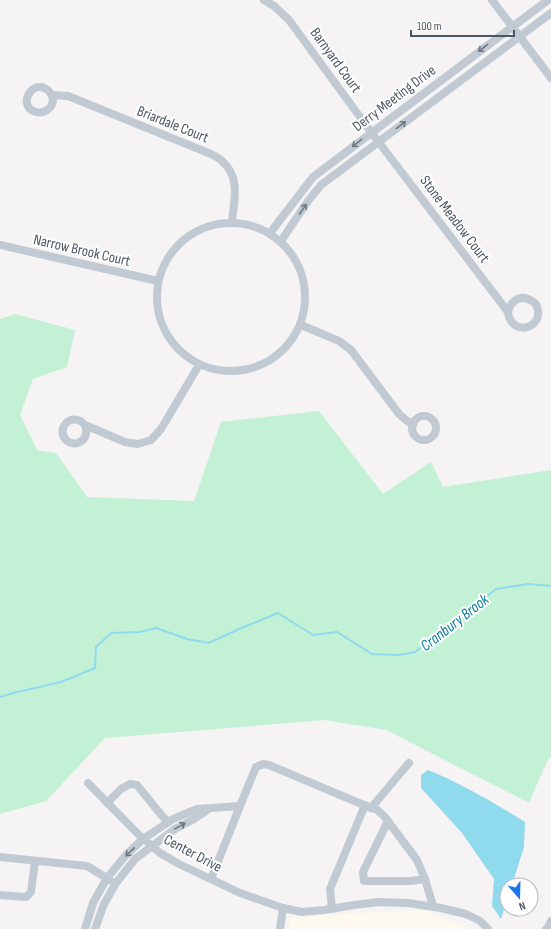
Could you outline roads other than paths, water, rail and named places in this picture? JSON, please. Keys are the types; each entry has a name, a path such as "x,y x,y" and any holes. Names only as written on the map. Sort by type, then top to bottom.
{"street":[{"name":"Barnyard Court","path":"264,0 274,6 289,20 379,142"},
{"path":"492,0 551,78"},
{"name":"Derry Meeting Drive","path":"270,233 313,176 548,0"},
{"name":"Derry Meeting Drive","path":"281,241 308,201 321,185 551,13"},
{"name":"Briardale Court","path":"52,95 68,96 211,154 221,160 230,170 234,179 235,193 232,222"},
{"name":"Stone Meadow Court","path":"379,142 508,312"},
{"path":"232,222 252,225 270,233 281,241 296,259 304,280 306,303 301,325 288,346 269,361 247,370 222,371 199,365 182,354 169,339 160,321 156,301 158,281 165,262 177,246 193,233 212,225 232,222"},
{"name":"Narrow Brook Court","path":"0,245 158,281"},
{"path":"301,325 339,341 351,350 399,414 413,425"},
{"path":"85,425 125,442 138,444 151,440 161,429 199,365"},
{"path":"332,909 330,889 368,806 409,763"},
{"path":"211,879 256,767 263,764 269,765 376,809 384,816 417,860 425,879 433,906"},
{"name":"Center Drive","path":"88,784 143,839 160,853 179,864 240,893 283,908 302,912 379,902 433,906 466,914 480,921 488,929"},
{"path":"107,803 126,786 130,784 137,785 163,817 169,822"},
{"path":"84,929 93,903 107,878 143,839 173,819 197,809 240,806"},
{"path":"95,929 104,904 116,883 135,859 175,829 194,819 211,807"},
{"path":"388,821 362,872 364,881 411,881 425,879"},
{"path":"0,857 87,866 116,883"},
{"path":"0,895 26,897 31,892 35,861"},
{"path":"280,929 283,908"},
{"path":"546,929 551,921"}],"water":[{"path":"428,770 453,781 525,822 524,847 515,877 499,877 499,916 492,906 494,879 462,833 421,788 421,775"}],"waterway":[{"name":"Cranbury Brook","path":"0,697 61,682 95,668 96,647 111,633 139,632 156,628 187,639 209,643 278,613 313,635 337,632 372,654 398,655 415,652 496,589 528,584 551,586"}]}
